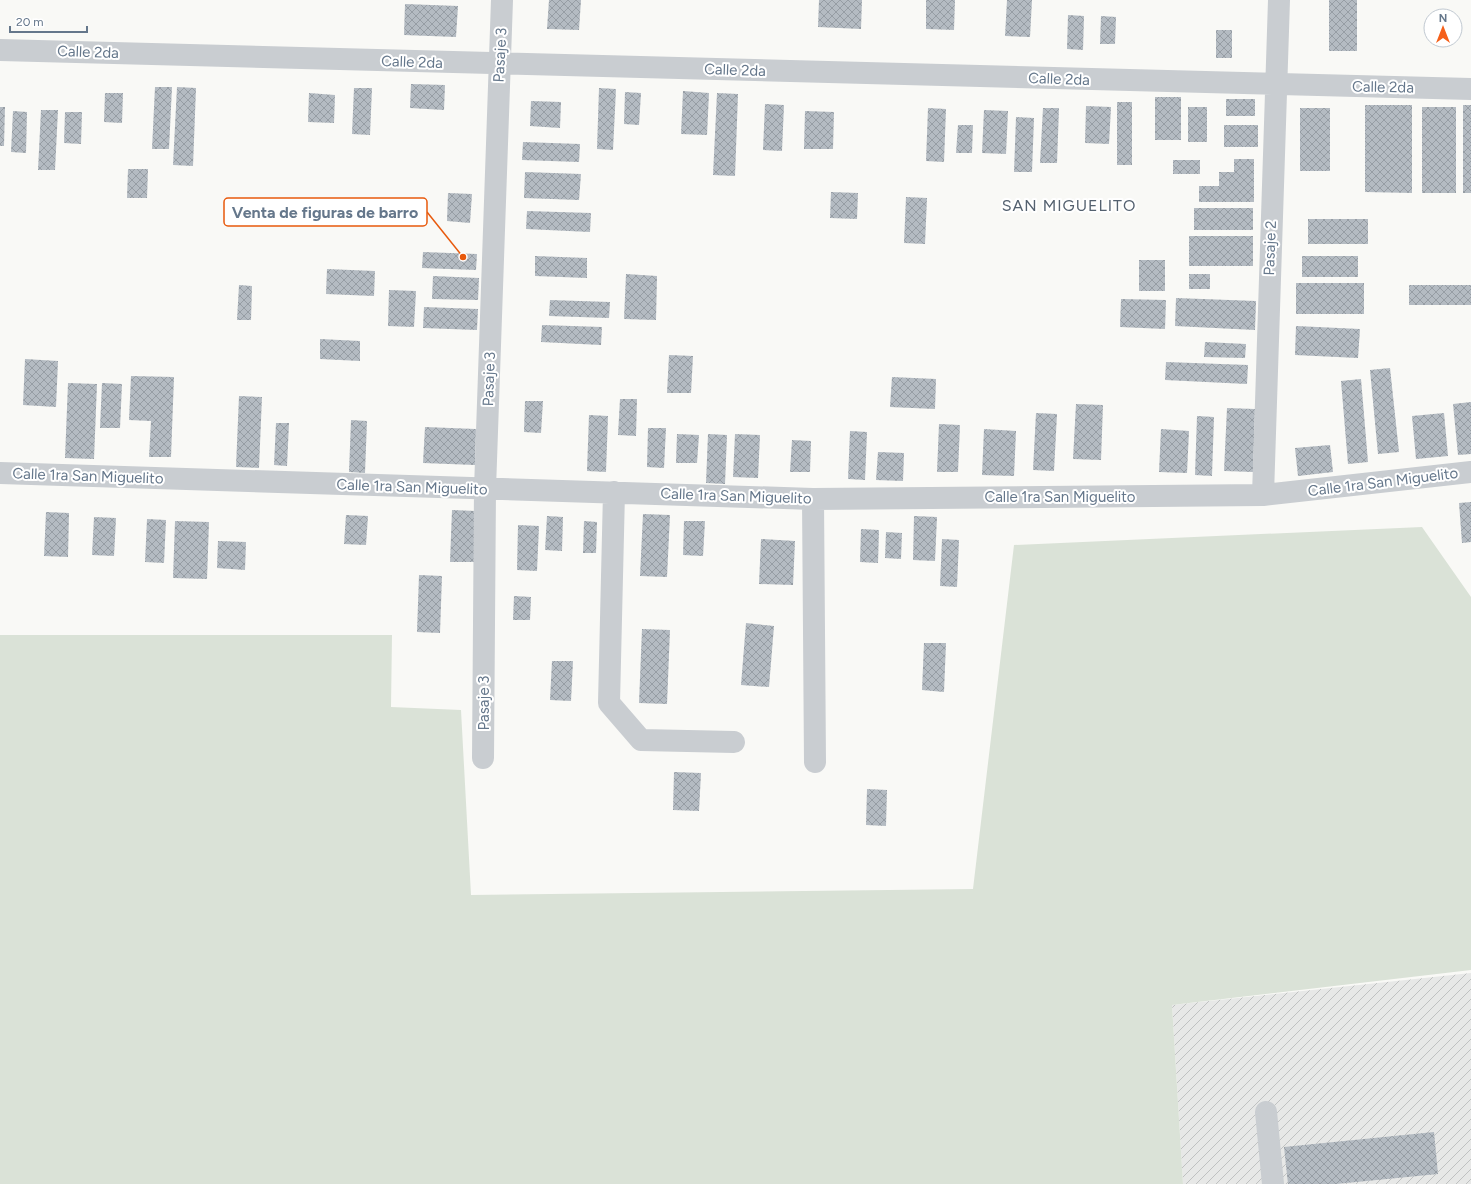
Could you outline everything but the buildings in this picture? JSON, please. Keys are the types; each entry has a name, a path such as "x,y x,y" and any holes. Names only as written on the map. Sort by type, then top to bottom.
{"street":[{"name":"Pasaje 3","path":"483,758 485,489 502,0"},
{"name":"Pasaje 2","path":"1263,495 1275,85 1279,0"},
{"name":"Calle 2da","path":"0,50 1471,89"},
{"name":"Calle 1ra San Miguelito","path":"0,473 813,499 1263,495 1471,472"},
{"path":"614,492 609,703 641,740 734,742"},
{"path":"813,499 815,762"},
{"path":"1266,1112 1273,1184"}],"shaded area":[{"path":"1422,527 1471,597 1471,970 1172,1005 1183,1184 0,1184 0,635 392,635 391,707 461,710 471,895 973,889 1014,545"},
{"path":"1471,973 1471,1184 1183,1184 1172,1005"}],"place":[{"name":"Venta de figuras de barro","path":"463,257"}],"district":[{"name":"SAN MIGUELITO","path":"1069,205"}]}
